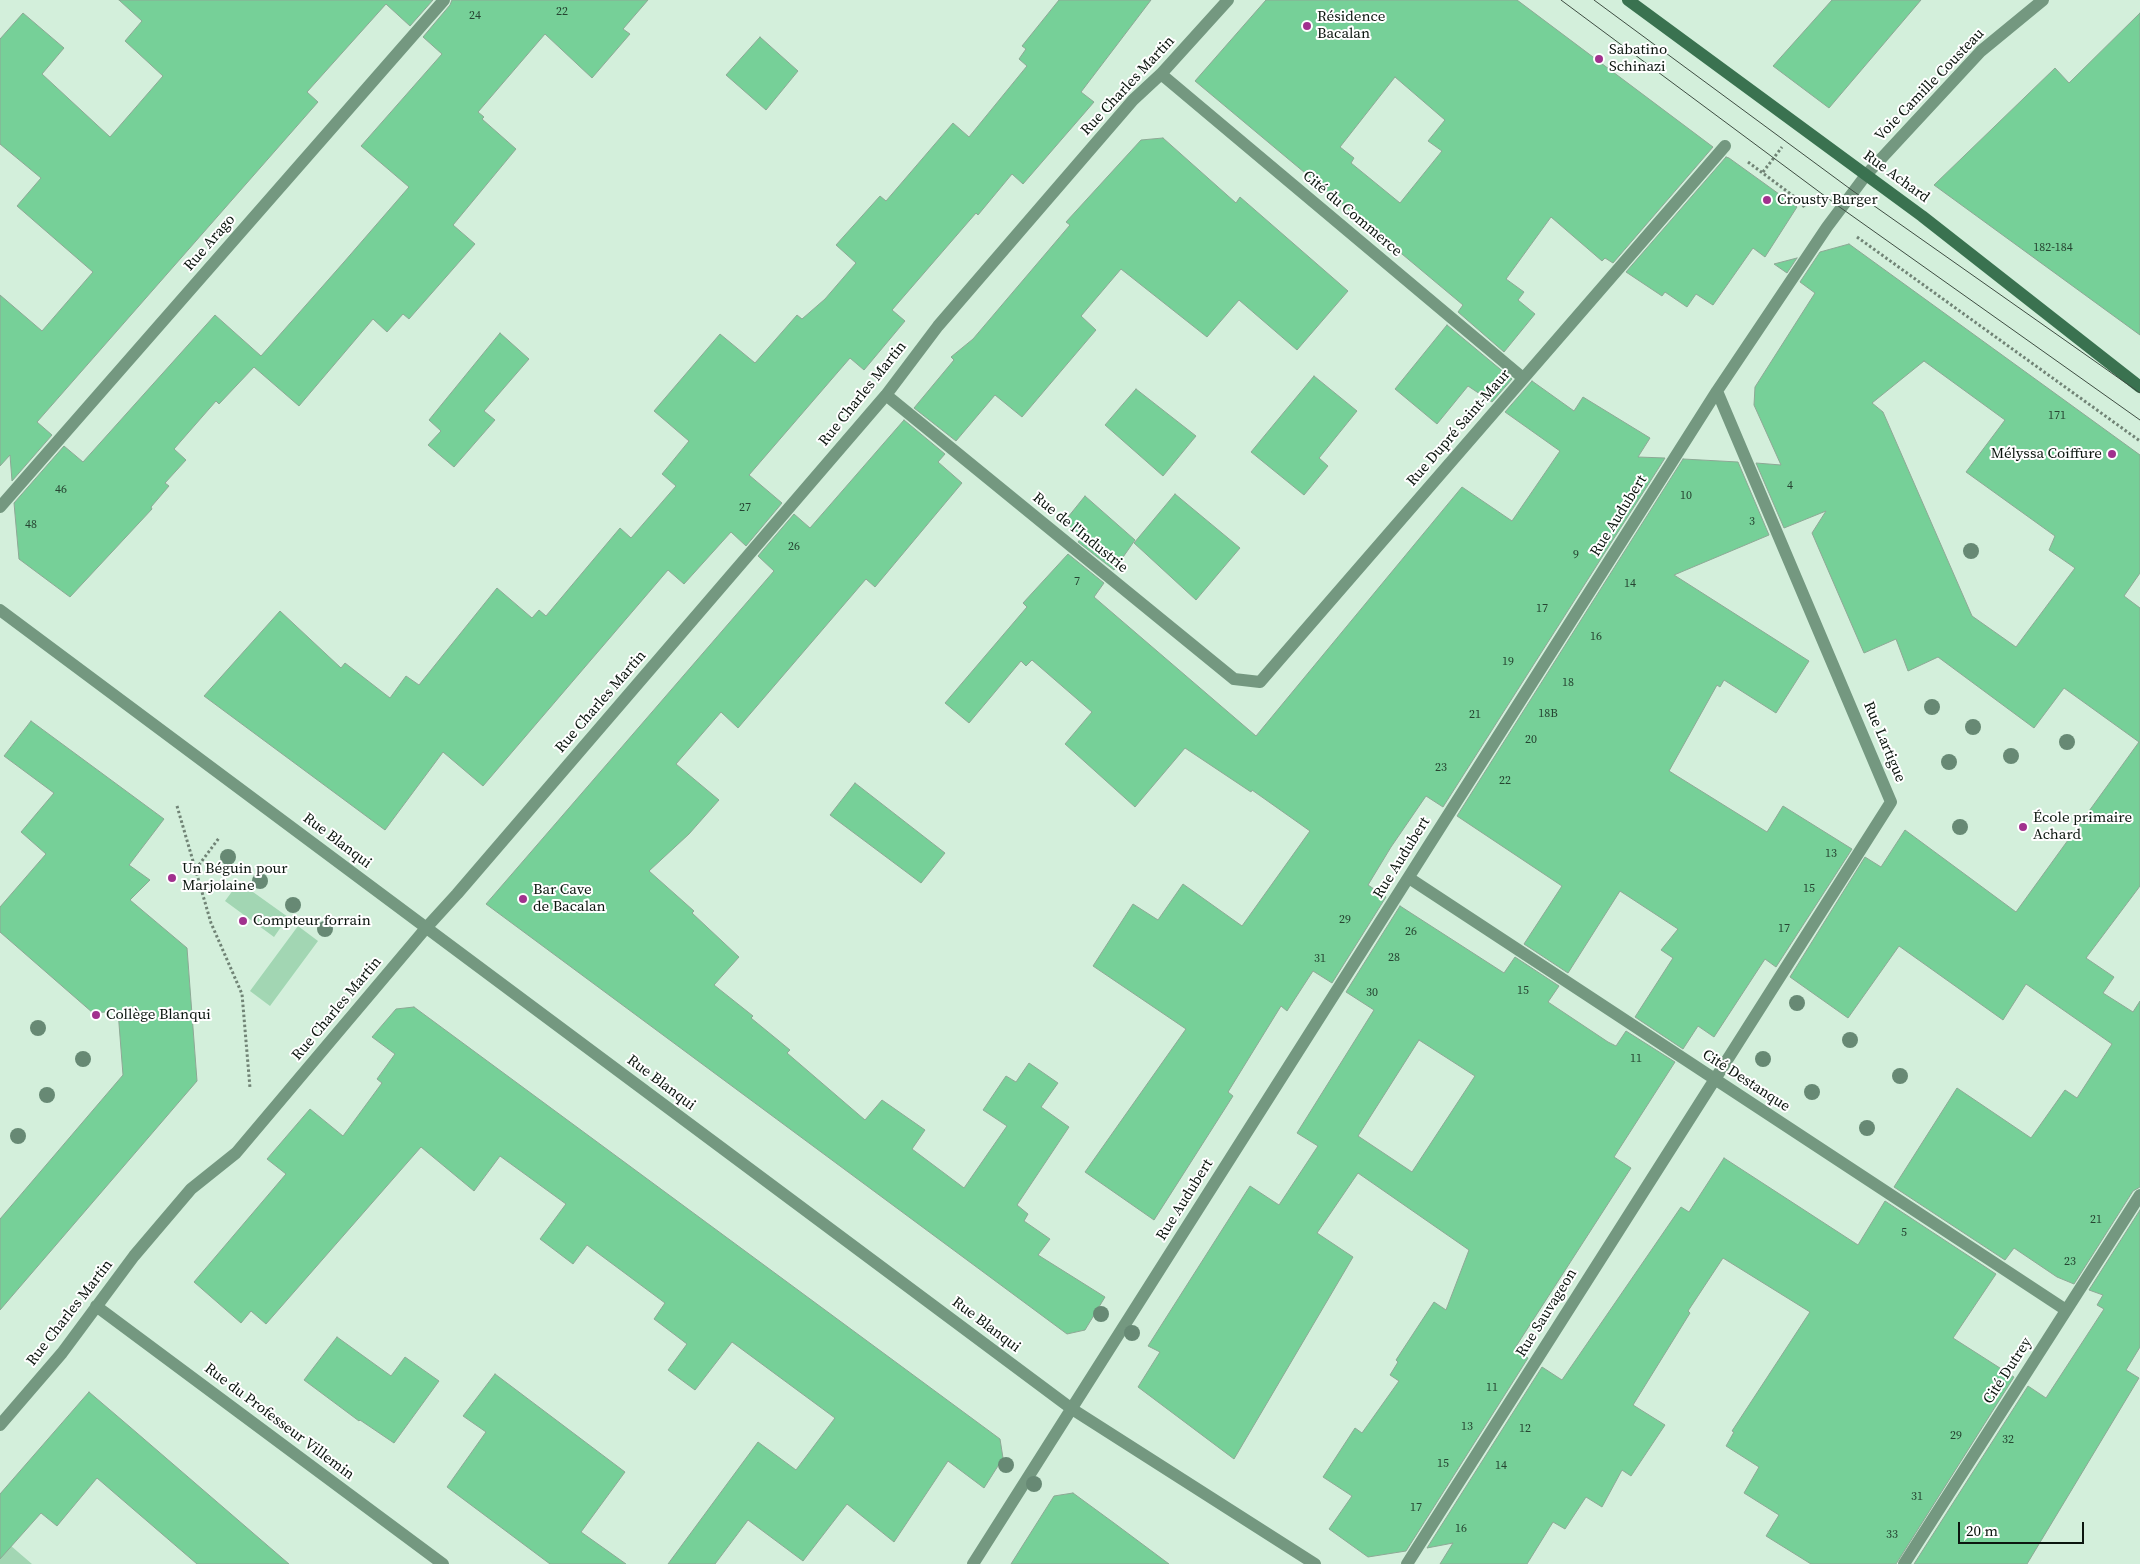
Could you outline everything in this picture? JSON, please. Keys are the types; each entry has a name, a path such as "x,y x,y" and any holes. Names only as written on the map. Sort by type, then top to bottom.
{"street":[{"name":"Rue Arago","path":"0,507 444,0"},
{"name":"Rue Charles Martin","path":"0,1425 62,1353 134,1256 191,1189 236,1153 426,928 886,395 938,326 1133,100 1161,74 1228,0"},
{"name":"Rue Achard","path":"1628,0 1922,216 2140,387"},
{"name":"Voie Camille Cousteau","path":"1866,175 1981,51 2042,0"},
{"name":"Cité du Commerce","path":"1161,74 1524,378"},
{"name":"Rue Dupré Saint-Maur","path":"1260,682 1725,146"},
{"name":"Rue Audubert","path":"973,1564 1717,391 1827,227 1866,175"},
{"name":"Rue Lartigue","path":"1715,1080 1891,802 1717,391"},
{"name":"Rue de l'Industrie","path":"886,395 1234,679 1260,682"},
{"name":"Rue Blanqui","path":"0,610 1072,1409 1315,1564"},
{"name":"Cité Destanque","path":"1409,878 2066,1310"},
{"name":"Rue Sauvageon","path":"1407,1564 1715,1080"},
{"name":"Cité Dutrey","path":"1904,1564 2140,1195"},
{"name":"Rue du Professeur Villemin","path":"96,1306 443,1564"}],"path":[{"path":"1725,146 1800,201 1812,217 1838,234 1853,234 2140,441"},
{"path":"177,806 211,923 242,994 250,1088"},
{"path":"195,869 219,838"}],"green space":[{"path":"239,882 288,917 274,937 225,901"},
{"path":"298,926 318,941 270,1006 250,991"},
{"path":"3,1539 32,1564 0,1564 0,1543"}],"building":[{"path":"119,0 433,0 410,26 386,4 307,92 318,102 37,422 52,435 12,481 10,455 0,466 0,295 42,331 93,272 17,206 41,178 0,144 0,39 23,13 64,48 42,74 110,137 163,76 125,41 142,21"},
{"path":"452,0 648,0 623,29 630,34 592,78 545,34 478,112 484,117 482,119 516,149 453,225 475,244 409,319 403,314 387,332 373,319 299,406 254,367 219,404 216,401 174,449 186,460 165,483 169,486 151,507 152,509 70,597 19,559 14,503 64,446 83,462 215,315 261,356 344,262 409,187 361,146 442,54 423,37 450,5"},
{"path":"1059,0 1151,0 1081,92 1094,102 1023,184 1012,174 978,215 976,213 892,310 905,321 864,370 850,358 749,475 782,503 746,546 731,532 684,584 668,570 483,786 443,752 385,830 204,696 280,611 341,668 345,663 390,698 406,676 419,685 497,588 532,618 539,610 546,616 620,528 631,538 676,486 662,474 689,441 654,411 720,334 755,363 797,315 802,319 825,299 856,263 836,245 880,196 886,201 953,123 969,137 1027,66 1019,59 1026,49 1022,46"},
{"path":"1266,0 1517,0 1713,147 1613,263 1605,258 1602,261 1551,217 1506,279 1524,292 1518,300 1535,314 1504,352 1458,312 1463,305 1195,81","holes":["1395,77 1445,120 1428,141 1442,151 1400,203 1351,163 1354,158 1340,147"]},
{"path":"1832,0 1921,0 1829,108 1773,66"},
{"path":"2140,13 2140,335 1934,185 2055,68 2069,83"},
{"path":"760,37 798,71 766,110 726,75"},
{"path":"1163,138 1236,203 1240,197 1348,291 1297,350 1239,300 1207,337 1121,269 1081,316 1096,330 1022,417 995,395 956,441 914,408 954,360 951,357 973,339 1070,225 1066,222 1141,140"},
{"path":"1726,157 1797,207 1765,257 1753,248 1713,305 1696,294 1687,307 1665,292 1662,296 1626,272"},
{"path":"1849,244 2140,455 2140,573 2124,596 2140,608 2140,886 2086,958 2114,977 2103,993 2133,1012 2140,1001 2140,1187 2133,1191 2074,1284 2057,1277 2014,1248 2005,1260 1894,1187 1957,1088 2031,1138 2065,1090 2077,1098 2112,1044 2026,984 2003,1020 1899,946 1848,1018 1790,977 1865,857 1881,867 1905,830 2016,912 2139,742 2064,688 2034,728 1938,657 1908,671 1896,639 1864,653 1812,533 1826,511 1784,528 1756,463 1781,465 1754,405 1755,387 1815,293 1800,282 1820,252","holes":["1924,361 2005,420 1966,472 2055,536 2049,550 2075,568 2016,647 1972,616 1883,412 1872,403"]},
{"path":"1797,258 1787,273 1774,264"},
{"path":"1447,325 1512,379 1492,402 1468,386 1437,424 1395,389"},
{"path":"500,333 529,359 484,411 495,420 454,467 428,445 441,431 429,420"},
{"path":"1314,376 1357,411 1319,458 1328,466 1304,495 1251,452"},
{"path":"1532,381 1574,411 1583,397 1650,438 1638,457 1665,458 1443,807 1426,796 1391,847 1368,885 1386,897 1332,983 1313,971 1287,1011 1281,1006 1228,1092 1233,1096 1154,1220 1085,1172 1186,1029 1093,966 1133,904 1158,920 1183,884 1242,926 1310,831 1252,790 1251,792 1185,748 1135,807 1065,744 1092,712 1032,660 1026,666 1021,661 969,723 945,703 1027,607 1023,603 1068,554 1104,583 1094,597 1256,736 1462,487 1512,521 1560,451 1505,412"},
{"path":"1136,389 1196,436 1163,476 1105,425"},
{"path":"904,420 945,454 938,462 962,483 875,587 866,579 738,728 721,712 676,764 719,800 689,834 649,871 694,911 692,913 739,957 714,985 753,1016 751,1018 790,1050 787,1053 865,1120 882,1100 925,1130 912,1149 964,1188 1007,1126 983,1110 1006,1076 1016,1082 1029,1063 1058,1083 1041,1107 1069,1127 1017,1205 1028,1214 1024,1221 1050,1239 1038,1255 1105,1297 1085,1330 1067,1334 486,904 774,571 758,556 794,514 810,528"},
{"path":"1683,459 1738,462 1769,535 1674,575 1809,661 1776,713 1724,680 1720,687 1717,685 1669,771 1767,832 1783,806 1852,849 1776,967 1765,959 1714,1037 1698,1026 1683,1049 1635,1017 1673,958 1661,950 1678,929 1620,891 1568,973 1524,944 1562,886 1457,816"},
{"path":"1175,494 1240,548 1196,600 1134,543"},
{"path":"1085,496 1135,540 1114,570 1078,542 1082,537 1064,522"},
{"name":"Collège Blanqui","path":"31,721 164,819 129,865 150,880 130,900 187,948 197,1081 0,1310 0,1219 123,1075 118,1011 93,1013 0,932 0,907 46,854 21,832 54,793 4,756"},
{"path":"855,783 945,853 921,883 830,815"},
{"path":"1400,906 1504,973 1515,957 1559,986 1548,1002 1608,1042 1616,1046 1626,1031 1675,1062 1614,1157 1631,1168 1515,1348 1528,1358 1406,1551 1368,1557 1329,1529 1352,1496 1323,1477 1355,1428 1362,1433 1399,1381 1390,1375 1398,1362 1396,1360 1434,1302 1446,1310 1469,1250 1358,1173 1317,1233 1353,1257 1234,1459 1138,1387 1160,1352 1148,1346 1250,1186 1279,1205 1318,1146 1297,1133 1374,1010 1346,992","holes":["1419,1040 1475,1076 1412,1172 1358,1136"]},
{"path":"414,1007 1000,1439 1003,1458 984,1488 948,1461 894,1542 847,1504 803,1561 748,1520 715,1564 668,1564 758,1442 796,1470 835,1418 732,1342 695,1390 668,1370 687,1344 654,1319 665,1303 587,1245 573,1264 540,1239 566,1204 500,1156 474,1191 421,1147 266,1324 251,1311 241,1323 194,1282 286,1174 267,1159 310,1109 343,1136 382,1083 377,1079 395,1054 372,1037 396,1009"},
{"path":"1724,1158 1858,1245 1885,1201 1996,1274 1953,1338 2014,1377 1896,1564 1811,1564 1766,1536 1779,1515 1744,1493 1759,1467 1726,1446 1734,1432 1732,1431 1810,1312 1723,1258 1688,1311 1690,1313 1633,1405 1665,1425 1631,1476 1622,1470 1602,1507 1586,1497 1565,1529 1553,1522 1527,1564 1440,1564 1453,1543 1427,1548 1542,1367 1562,1380 1681,1207 1689,1212"},
{"path":"2140,1210 2140,1347 2126,1370 2139,1378 2027,1564 1914,1564 2028,1386 2046,1398 2104,1309 2097,1305 2103,1295 2089,1290"},
{"path":"337,1337 391,1376 405,1357 439,1381 394,1443 359,1421 304,1380"},
{"path":"495,1374 625,1472 581,1532 626,1564 550,1564 447,1487 486,1432 463,1416"},
{"path":"89,1392 289,1564 197,1564 97,1478 57,1526 41,1513 0,1559 0,1494"},
{"path":"1073,1493 1169,1564 1011,1564 1054,1496"}],"tram line":[{"path":"1561,0 1841,208 2140,420"},
{"path":"1594,0 1853,191 2140,393"}],"place":[{"name":"Résidence Bacalan","path":"1307,26"},
{"name":"Sabatino Schinazi","path":"1599,59"},
{"name":"Crousty Burger","path":"1767,200"},
{"name":"Mélyssa Coiffure","path":"2112,454"},
{"name":"École primaire Achard","path":"2023,827"},
{"name":"Un Béguin pour Marjolaine","path":"172,878"},
{"name":"Bar Cave de Bacalan","path":"523,899"},
{"name":"Compteur forrain","path":"243,921"},
{"name":"Collège Blanqui","path":"96,1015"}]}
